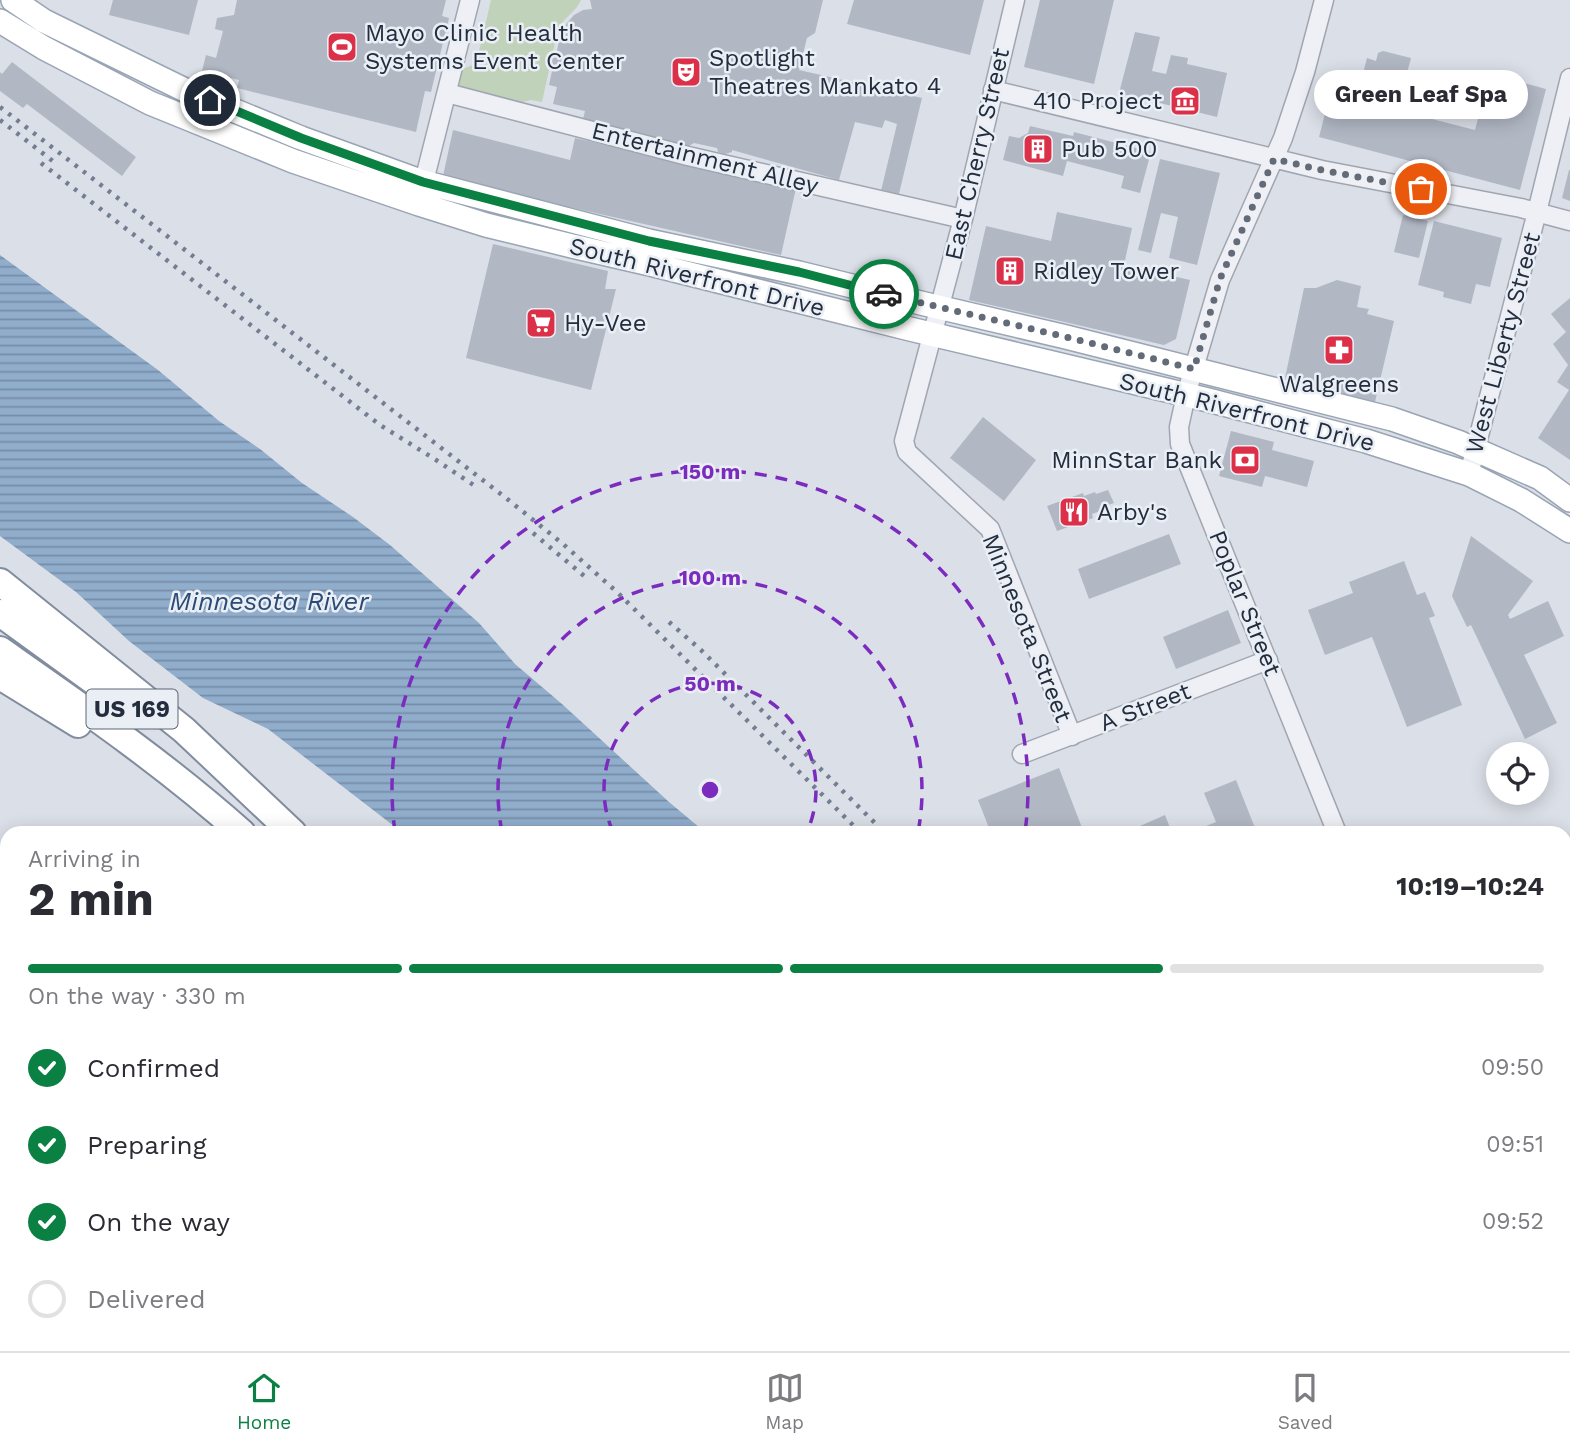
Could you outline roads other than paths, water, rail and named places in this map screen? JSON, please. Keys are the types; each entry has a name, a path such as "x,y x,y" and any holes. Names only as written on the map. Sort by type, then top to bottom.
{"highway":[{"path":"0,582 184,730 263,806"},
{"name":"US 169","path":"0,613 263,806 285,826"},
{"name":"US 169","path":"0,650 104,722 234,826"},
{"path":"0,676 95,735 177,779"}],"main road":[{"name":"South Riverfront Drive","path":"13,0 44,21 187,91 301,138 499,228 1366,441 1469,474 1521,500 1570,531"},
{"name":"South Riverfront Drive","path":"0,21 44,48 150,103 293,161 421,193 799,272 1392,419 1475,449 1540,478 1570,500"}],"street":[{"path":"421,193 470,0"},
{"name":"East Cherry Street","path":"940,307 1015,0"},
{"name":"Poplar Street","path":"1324,0 1305,72 1283,138 1220,279 1179,428 1180,444 1334,826"},
{"name":"West Liberty Street","path":"1469,474 1538,212 1570,78"},
{"path":"993,90 1322,170 1538,212 1570,221"},
{"name":"Entertainment Alley","path":"447,93 688,156 963,219"},
{"name":"Minnesota Street","path":"940,307 904,441 907,452 990,530 1072,736"},
{"name":"A Street","path":"1022,754 1268,660"}],"water":[{"name":"Minnesota River","path":"0,255 158,370 219,421 260,449 302,483 390,545 479,623 515,664 698,826 394,826 268,729 203,698 129,641 76,592 0,536"}],"railway":[{"path":"0,107 563,544 617,592 854,826"},
{"path":"0,120 54,162"},
{"path":"41,163 380,425 475,486"},
{"path":"533,533 589,580"},
{"path":"669,622 701,650 878,826"}],"place":[{"name":"Mayo Clinic Health Systems Event Center","path":"342,47"},
{"name":"Spotlight Theatres Mankato 4","path":"686,72"},
{"name":"410 Project","path":"1185,101"},
{"name":"Pub 500","path":"1038,149"},
{"name":"Green Leaf Spa","path":"1421,189"},
{"name":"Ridley Tower","path":"1010,271"},
{"name":"Hy-Vee","path":"541,323"},
{"name":"Walgreens","path":"1339,350"},
{"name":"MinnStar Bank","path":"1245,460"},
{"name":"Arby's","path":"1074,512"}]}
